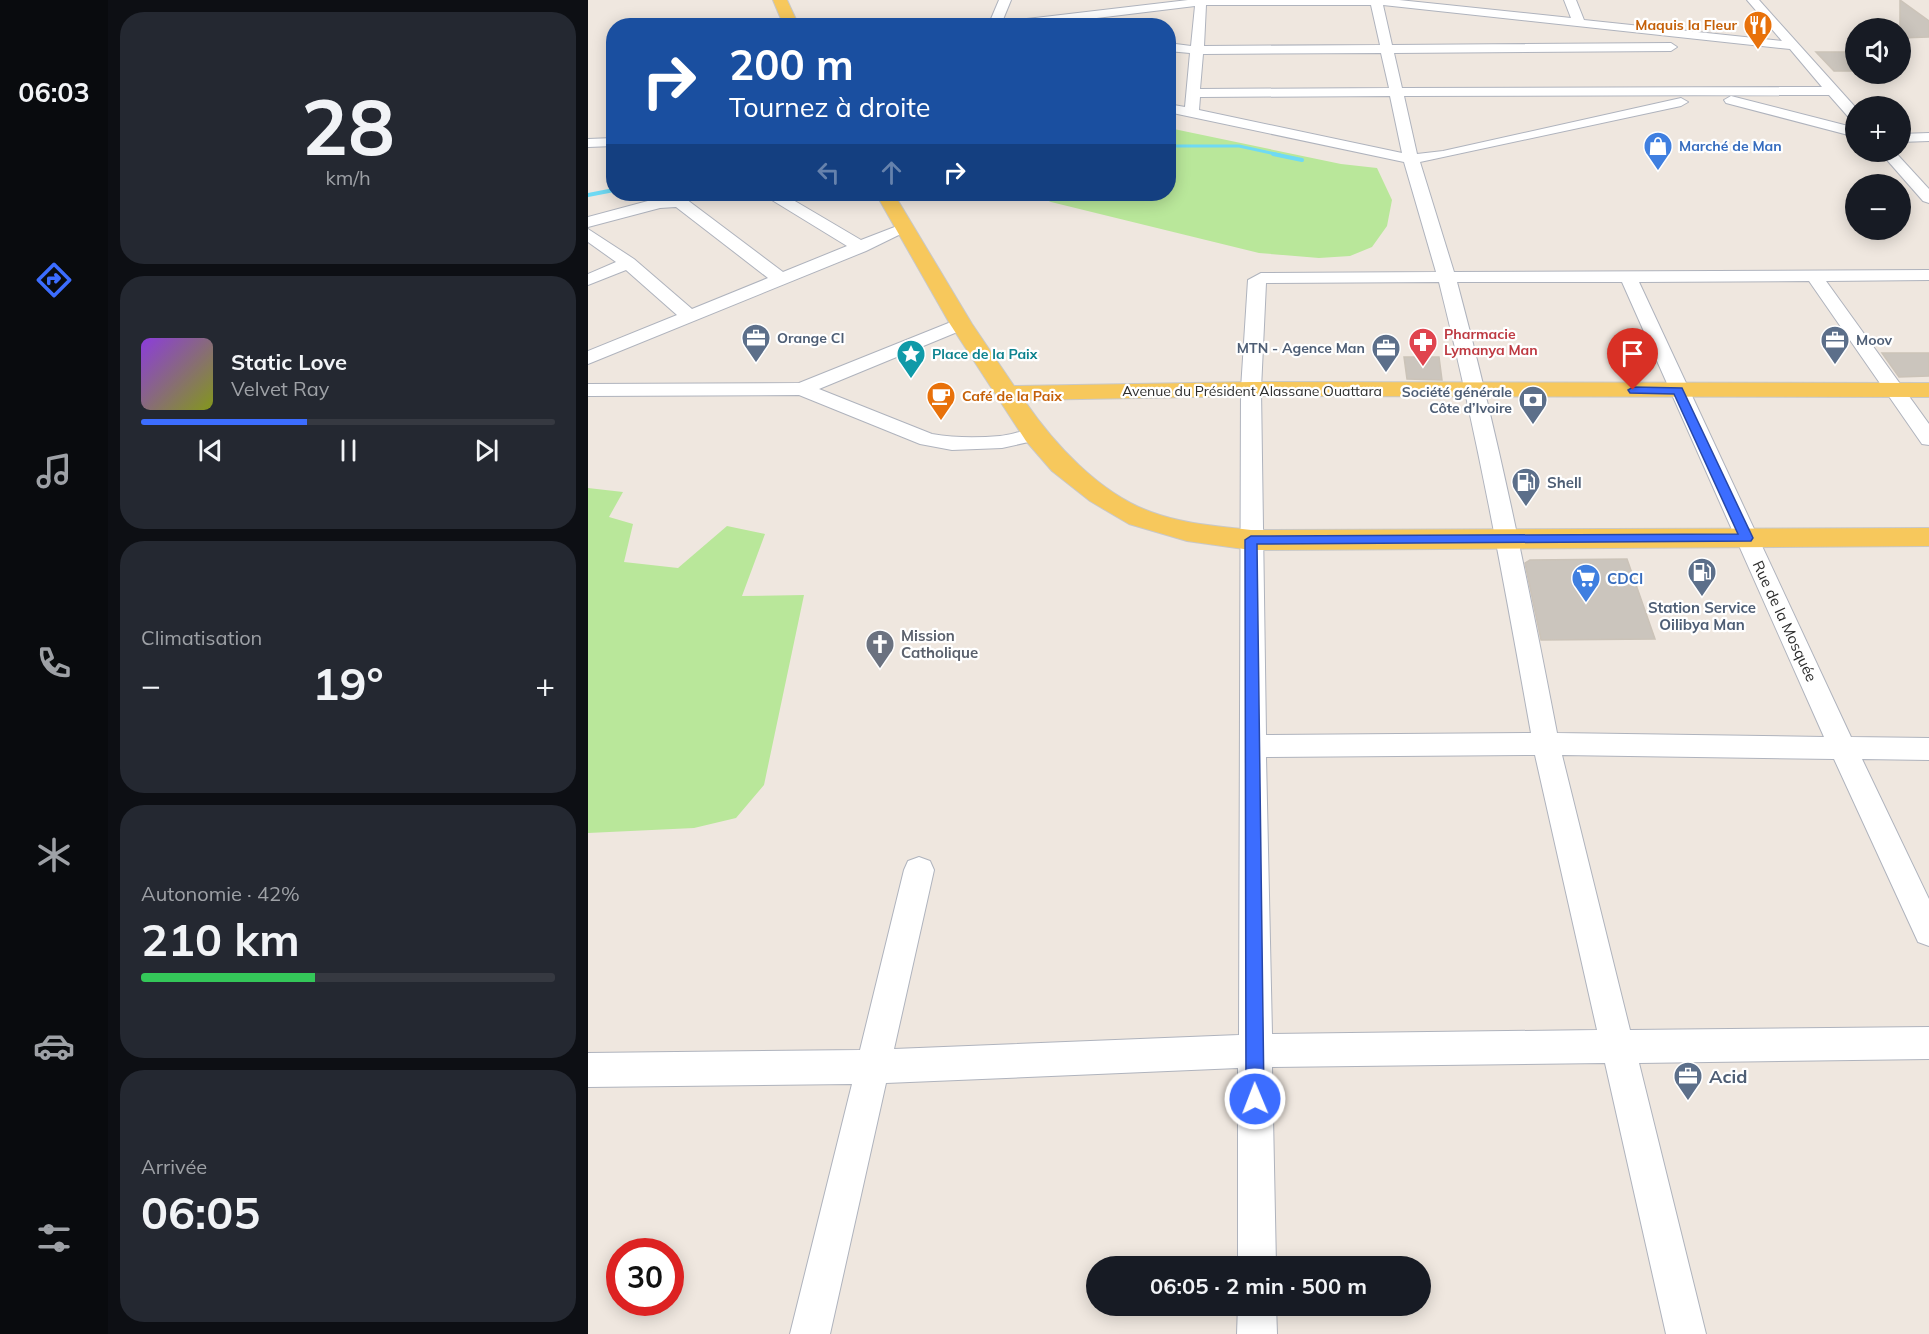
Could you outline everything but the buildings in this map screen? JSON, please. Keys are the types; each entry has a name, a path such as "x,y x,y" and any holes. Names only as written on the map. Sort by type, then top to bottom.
{"main road":[{"path":"780,0 788,18"},
{"path":"889,201 961,324 1035,435 1060,465 1100,495 1139,518 1187,532 1251,540 1929,537"},
{"name":"Avenue du Président Alassane Ouattara","path":"1007,393 1251,389 1929,390"}],"street":[{"path":"998,18 1005,0"},
{"path":"1376,0 1411,159 1446,276 1476,390 1508,539 1546,744 1686,1334"},
{"path":"1069,18 1201,1 1376,0 1793,47"},
{"path":"1569,0 1579,23"},
{"path":"1753,0 1845,105"},
{"path":"1192,113 1201,1"},
{"path":"1176,47 1197,50 1793,47"},
{"path":"1711,91 1722,97 1845,130"},
{"path":"1176,110 1411,159 1443,155 1692,99 1711,91"},
{"path":"1194,93 1832,91"},
{"path":"1911,138 1929,137"},
{"path":"588,143 606,142"},
{"path":"1896,162 1929,198"},
{"path":"784,201 860,247"},
{"path":"588,222 659,203 681,202 781,279"},
{"path":"588,358 905,228"},
{"path":"588,234 628,263 690,316"},
{"path":"588,280 628,263"},
{"path":"1257,1256 1251,389 1258,279 1446,276 1929,275"},
{"name":"Rue de la Mosquée","path":"1628,276 1678,390 1929,932"},
{"path":"1814,276 1929,439"},
{"path":"588,390 802,389 961,324"},
{"path":"802,389 927,439 952,444 1002,442 1035,435"},
{"path":"1253,747 1546,744 1845,750 1929,749"},
{"path":"810,1334 919,870"},
{"path":"588,1070 872,1067 1254,1051 1929,1043"},
{"path":"1257,1316 1257,1334"}],"green space":[{"path":"1176,129 1341,164 1377,168 1392,200 1387,226 1372,247 1350,256 1319,258 1259,253 1049,201 1176,201"},
{"path":"588,488 623,492 609,517 633,524 624,562 678,568 727,526 765,534 742,596 804,595 764,785 736,818 694,828 588,833"}],"waterway":[{"path":"1176,146 1239,146 1280,155"},
{"path":"1273,154 1302,160"},
{"path":"588,195 606,192"}],"place":[{"name":"Maquis la Fleur","path":"1758,50"},
{"name":"Marché de Man","path":"1658,172"},
{"name":"Orange CI","path":"756,364"},
{"name":"Moov","path":"1835,366"},
{"name":"Pharmacie Lymanya Man","path":"1423,368"},
{"name":"MTN - Agence Man","path":"1386,374"},
{"name":"Place de la Paix","path":"911,380"},
{"name":"Café de la Paix","path":"941,422"},
{"name":"Société générale Côte d’Ivoire","path":"1533,426"},
{"name":"Shell","path":"1526,508"},
{"name":"Station Service Oilibya Man","path":"1702,598"},
{"name":"CDCI","path":"1586,604"},
{"name":"Mission Catholique","path":"880,670"},
{"name":"Acid","path":"1688,1102"}],"route":[{"path":"1255,1099 1251,540 1746,538 1678,390 1633,390"}]}
